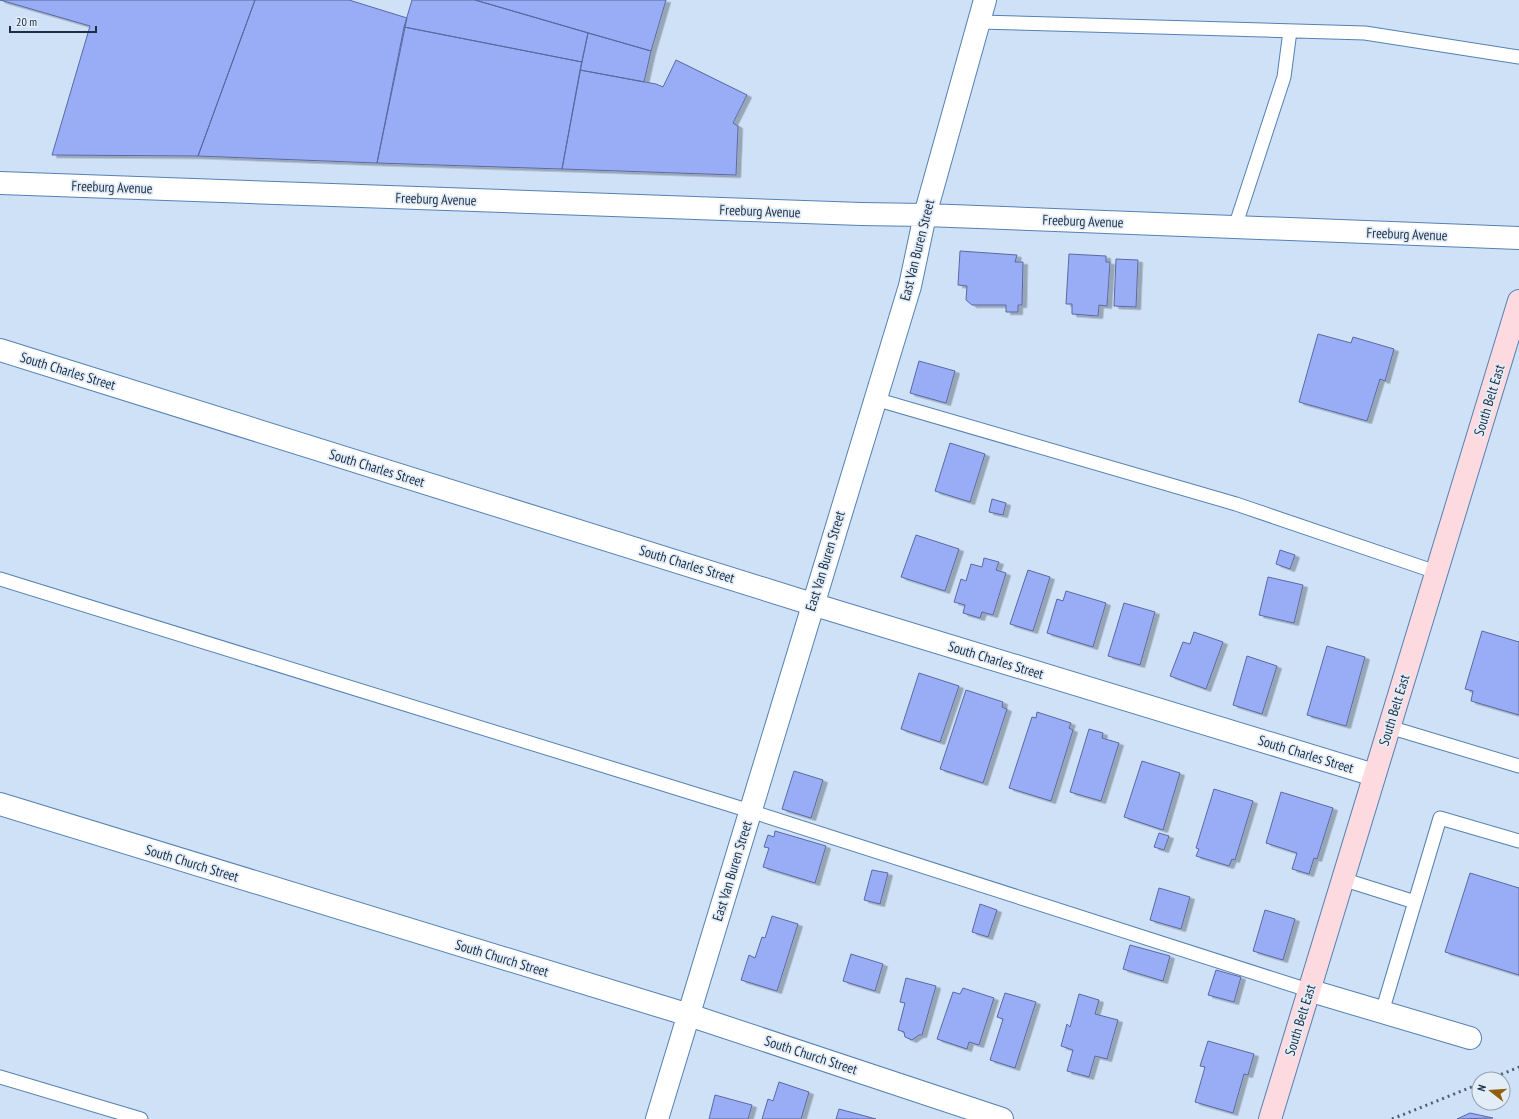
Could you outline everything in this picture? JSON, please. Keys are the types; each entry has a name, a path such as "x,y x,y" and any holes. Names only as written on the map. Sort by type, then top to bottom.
{"main road":[{"name":"South Belt East","path":"1274,1114 1308,990 1519,301"}],"street":[{"name":"East Van Buren Street","path":"657,1119 812,604 910,286 925,214 985,0"},
{"name":"Freeburg Avenue","path":"0,183 861,214 925,214 1519,238"},
{"name":"South Charles Street","path":"0,350 812,604 1374,775"},
{"name":"South Church Street","path":"0,804 689,1015 1002,1119"},
{"path":"1308,990 1470,1038"}],"lane":[{"path":"979,22 1365,33 1519,57"},
{"path":"1235,227 1284,77 1290,31"},
{"path":"875,399 1236,504 1436,572"},
{"path":"0,579 750,811 1308,990"},
{"path":"1389,727 1519,766"},
{"path":"1382,1012 1440,818 1519,841"},
{"path":"1342,879 1415,902"},
{"path":"0,1077 141,1119"}],"building":[{"path":"0,0 255,0 198,156 52,155 90,26"},
{"path":"255,0 349,0 407,18 377,163 198,156"},
{"path":"412,0 475,0 588,33 582,62 404,27"},
{"path":"475,0 666,0 651,51"},
{"path":"404,27 582,62 562,169 377,163"},
{"path":"588,33 651,51 644,82 580,70"},
{"path":"676,60 747,95 733,123 738,126 736,175 562,169 580,70 656,84 663,87"},
{"path":"960,251 1017,255 1015,262 1023,262 1022,305 1018,305 1018,312 1006,312 1006,305 972,305 966,300 967,286 958,285"},
{"path":"1069,254 1106,256 1106,262 1110,262 1107,306 1099,305 1098,316 1072,314 1072,304 1066,304"},
{"path":"1116,259 1138,260 1136,307 1114,306"},
{"path":"1318,334 1351,343 1353,337 1394,349 1385,381 1380,379 1367,421 1299,402"},
{"path":"919,361 955,371 946,403 910,393"},
{"path":"950,443 985,454 970,502 935,491"},
{"path":"992,499 1006,503 1003,515 989,512"},
{"path":"916,535 959,549 945,591 901,577"},
{"path":"1280,550 1295,555 1290,569 1276,564"},
{"path":"984,558 999,562 996,570 1006,573 993,615 982,612 980,618 963,613 965,605 954,602 961,579 966,581 971,564 982,567"},
{"path":"1028,570 1050,577 1033,631 1010,624"},
{"path":"1268,577 1303,585 1294,623 1259,615"},
{"path":"1066,591 1106,603 1093,647 1047,633 1057,599 1063,601"},
{"path":"1124,603 1155,612 1140,665 1108,656"},
{"path":"1482,631 1519,642 1519,715 1471,701 1473,691 1465,689"},
{"path":"1194,632 1223,642 1206,689 1170,676 1183,642 1190,644"},
{"path":"1327,646 1365,657 1346,726 1307,715"},
{"path":"1247,656 1277,666 1262,714 1233,705"},
{"path":"919,673 959,686 940,742 901,729"},
{"path":"966,690 1003,702 1002,707 1007,709 983,783 940,769"},
{"path":"1037,712 1071,723 1069,728 1073,730 1051,801 1009,788 1032,717 1036,718"},
{"path":"1089,729 1103,733 1102,738 1119,743 1101,801 1070,792"},
{"path":"1142,761 1180,773 1163,830 1124,817"},
{"path":"794,771 823,780 811,818 782,809"},
{"path":"1214,789 1253,801 1235,860 1232,859 1229,866 1196,856 1199,849 1196,848"},
{"path":"1281,792 1333,808 1317,859 1314,858 1309,874 1292,869 1297,853 1266,843"},
{"path":"775,831 826,846 815,883 763,867 769,848 764,847 768,835 774,837"},
{"path":"1159,833 1169,836 1164,850 1154,847"},
{"path":"872,870 888,873 880,904 864,900"},
{"path":"1470,873 1519,888 1519,975 1445,952"},
{"path":"1159,888 1190,897 1181,929 1150,920"},
{"path":"980,904 997,910 988,937 972,932"},
{"path":"1265,910 1295,919 1283,960 1253,951"},
{"path":"772,916 798,924 777,991 741,980 749,955 755,958 762,937 765,938"},
{"path":"1130,945 1170,956 1163,981 1123,969"},
{"path":"851,954 883,964 875,991 843,981"},
{"path":"1216,970 1241,977 1234,1002 1208,995"},
{"path":"906,978 936,986 922,1035 919,1035 912,1040 905,1037 904,1032 898,1030 905,1003 900,1002"},
{"path":"963,988 994,998 979,1045 969,1042 967,1049 937,1039 953,992 960,994"},
{"path":"1005,993 1036,1002 1015,1068 990,1060 1003,1019 997,1017"},
{"path":"1079,994 1099,1000 1095,1014 1118,1020 1107,1059 1095,1056 1089,1077 1067,1071 1073,1050 1061,1046 1067,1024 1070,1027"},
{"path":"1208,1041 1254,1054 1248,1075 1244,1074 1233,1113 1195,1102 1205,1067 1200,1066"},
{"path":"779,1082 809,1092 801,1119 762,1119 768,1099 773,1101"},
{"path":"715,1095 752,1105 748,1119 709,1119"},
{"path":"839,1109 876,1119 836,1119"},
{"path":"1470,1113 1493,1118 1457,1119"}],"railway":[{"path":"1509,1071 1519,1067"},
{"path":"1392,1119 1471,1087"}]}
